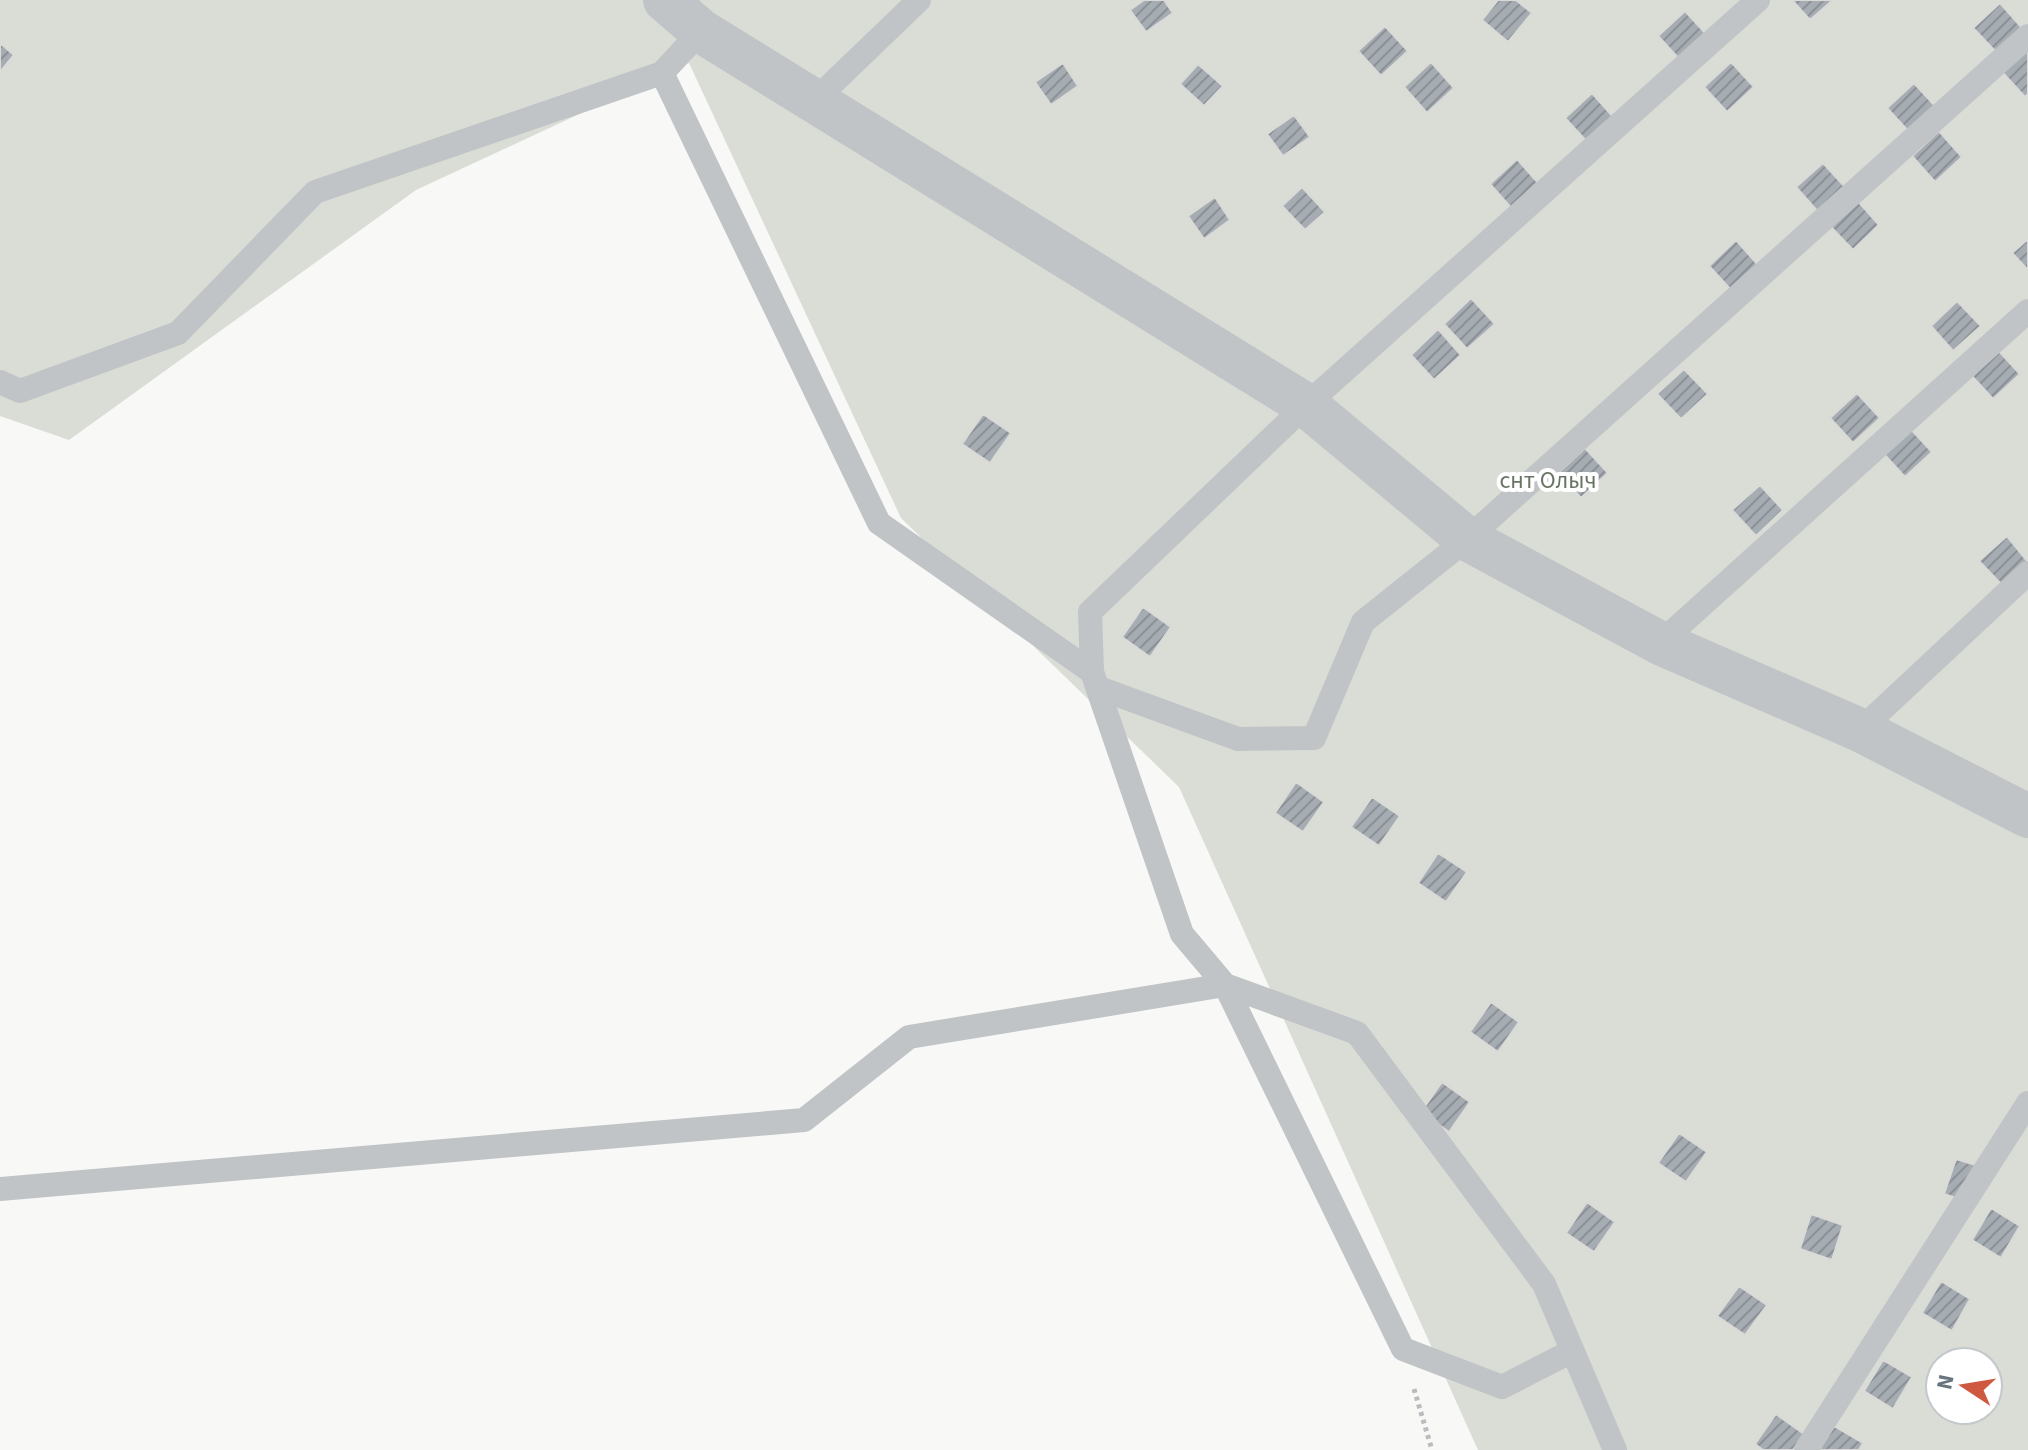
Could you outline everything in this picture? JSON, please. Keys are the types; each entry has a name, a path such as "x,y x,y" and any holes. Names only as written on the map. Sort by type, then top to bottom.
{"street":[{"path":"665,0 701,31 1306,405 1467,539 1660,643 1860,730 2028,816"}],"lane":[{"path":"814,101 919,0"},
{"path":"1572,1351 1502,1387 1403,1349 1225,985 1182,934 1095,680 1090,612 1306,405 1758,0"},
{"path":"0,382 20,391 178,333 315,192 662,73 701,31"},
{"path":"662,73 879,523 1095,680 1238,739 1314,738 1363,622 1467,539 2028,36"},
{"path":"1660,643 2028,311"},
{"path":"1860,730 2028,573"},
{"path":"0,1189 804,1120 909,1037 1225,985 1357,1033 1544,1284 1615,1450"},
{"path":"1806,1450 2028,1103"}],"path":[{"path":"1403,1349 1432,1450"}],"green space":[{"name":"снт Олыч","path":"0,0 2028,0 2028,1450 1478,1450 1179,787 901,518 689,63 416,190 69,440 0,416"}],"building":[{"path":"1144,0 1164,0 1173,13 1146,32 1130,10"},
{"path":"1498,0 1516,0 1532,13 1508,42 1482,20"},
{"path":"1792,0 1833,0 1810,20"},
{"path":"2000,3 2023,29 1997,53 1973,28"},
{"path":"1685,11 1708,36 1681,61 1658,36"},
{"path":"1385,26 1408,51 1381,76 1358,51"},
{"path":"0,43 14,55 0,72"},
{"path":"2028,47 2028,94 2025,97 2002,72"},
{"path":"1431,62 1454,88 1427,113 1404,87"},
{"path":"1731,62 1754,87 1727,112 1704,87"},
{"path":"1063,63 1078,86 1051,105 1035,82"},
{"path":"1198,64 1223,86 1204,106 1180,84"},
{"path":"1914,83 1937,108 1910,133 1887,108"},
{"path":"1592,93 1615,119 1588,143 1565,118"},
{"path":"1294,115 1310,137 1283,156 1267,134"},
{"path":"1939,131 1962,157 1935,182 1912,156"},
{"path":"1517,159 1540,185 1513,210 1490,184"},
{"path":"1823,163 1846,188 1819,213 1796,187"},
{"path":"1302,187 1325,212 1305,230 1282,206"},
{"path":"1215,197 1230,220 1204,239 1188,216"},
{"path":"1857,200 1879,225 1853,250 1829,225"},
{"path":"2028,239 2028,270 2012,253"},
{"path":"1736,240 1759,266 1732,291 1709,266"},
{"path":"1471,298 1495,324 1467,349 1444,324"},
{"path":"1957,301 1981,326 1953,351 1931,326"},
{"path":"1438,329 1461,355 1434,380 1411,355"},
{"path":"1997,349 2020,374 1993,399 1970,374"},
{"path":"1684,369 1708,394 1681,419 1657,394"},
{"path":"1857,393 1880,418 1853,443 1830,418"},
{"path":"983,414 1011,433 990,463 962,444"},
{"path":"1909,427 1932,452 1905,477 1882,452"},
{"path":"1585,448 1608,473 1581,498 1558,473"},
{"path":"1760,485 1783,510 1756,536 1732,510"},
{"path":"2007,536 2028,562 2003,586 1979,561"},
{"path":"1143,607 1171,627 1150,657 1122,637"},
{"path":"1296,782 1324,802 1303,832 1275,813"},
{"path":"1372,797 1400,816 1379,846 1351,827"},
{"path":"1438,853 1467,872 1446,902 1418,883"},
{"path":"1491,1002 1519,1022 1498,1052 1470,1032"},
{"path":"1442,1082 1470,1102 1449,1132 1421,1112"},
{"path":"1679,1133 1707,1152 1686,1182 1658,1163"},
{"path":"1956,1159 1989,1169 1977,1205 1944,1194"},
{"path":"1587,1202 1615,1222 1594,1252 1566,1233"},
{"path":"1991,1208 2020,1226 2001,1258 1972,1240"},
{"path":"1811,1214 1843,1225 1832,1260 1800,1249"},
{"path":"1941,1281 1970,1299 1952,1331 1922,1313"},
{"path":"1739,1286 1767,1305 1745,1335 1717,1316"},
{"path":"1883,1360 1912,1377 1893,1409 1864,1391"},
{"path":"1776,1414 1804,1434 1793,1450 1763,1450 1755,1444"},
{"path":"1834,1426 1863,1443 1859,1450 1819,1450"}]}
